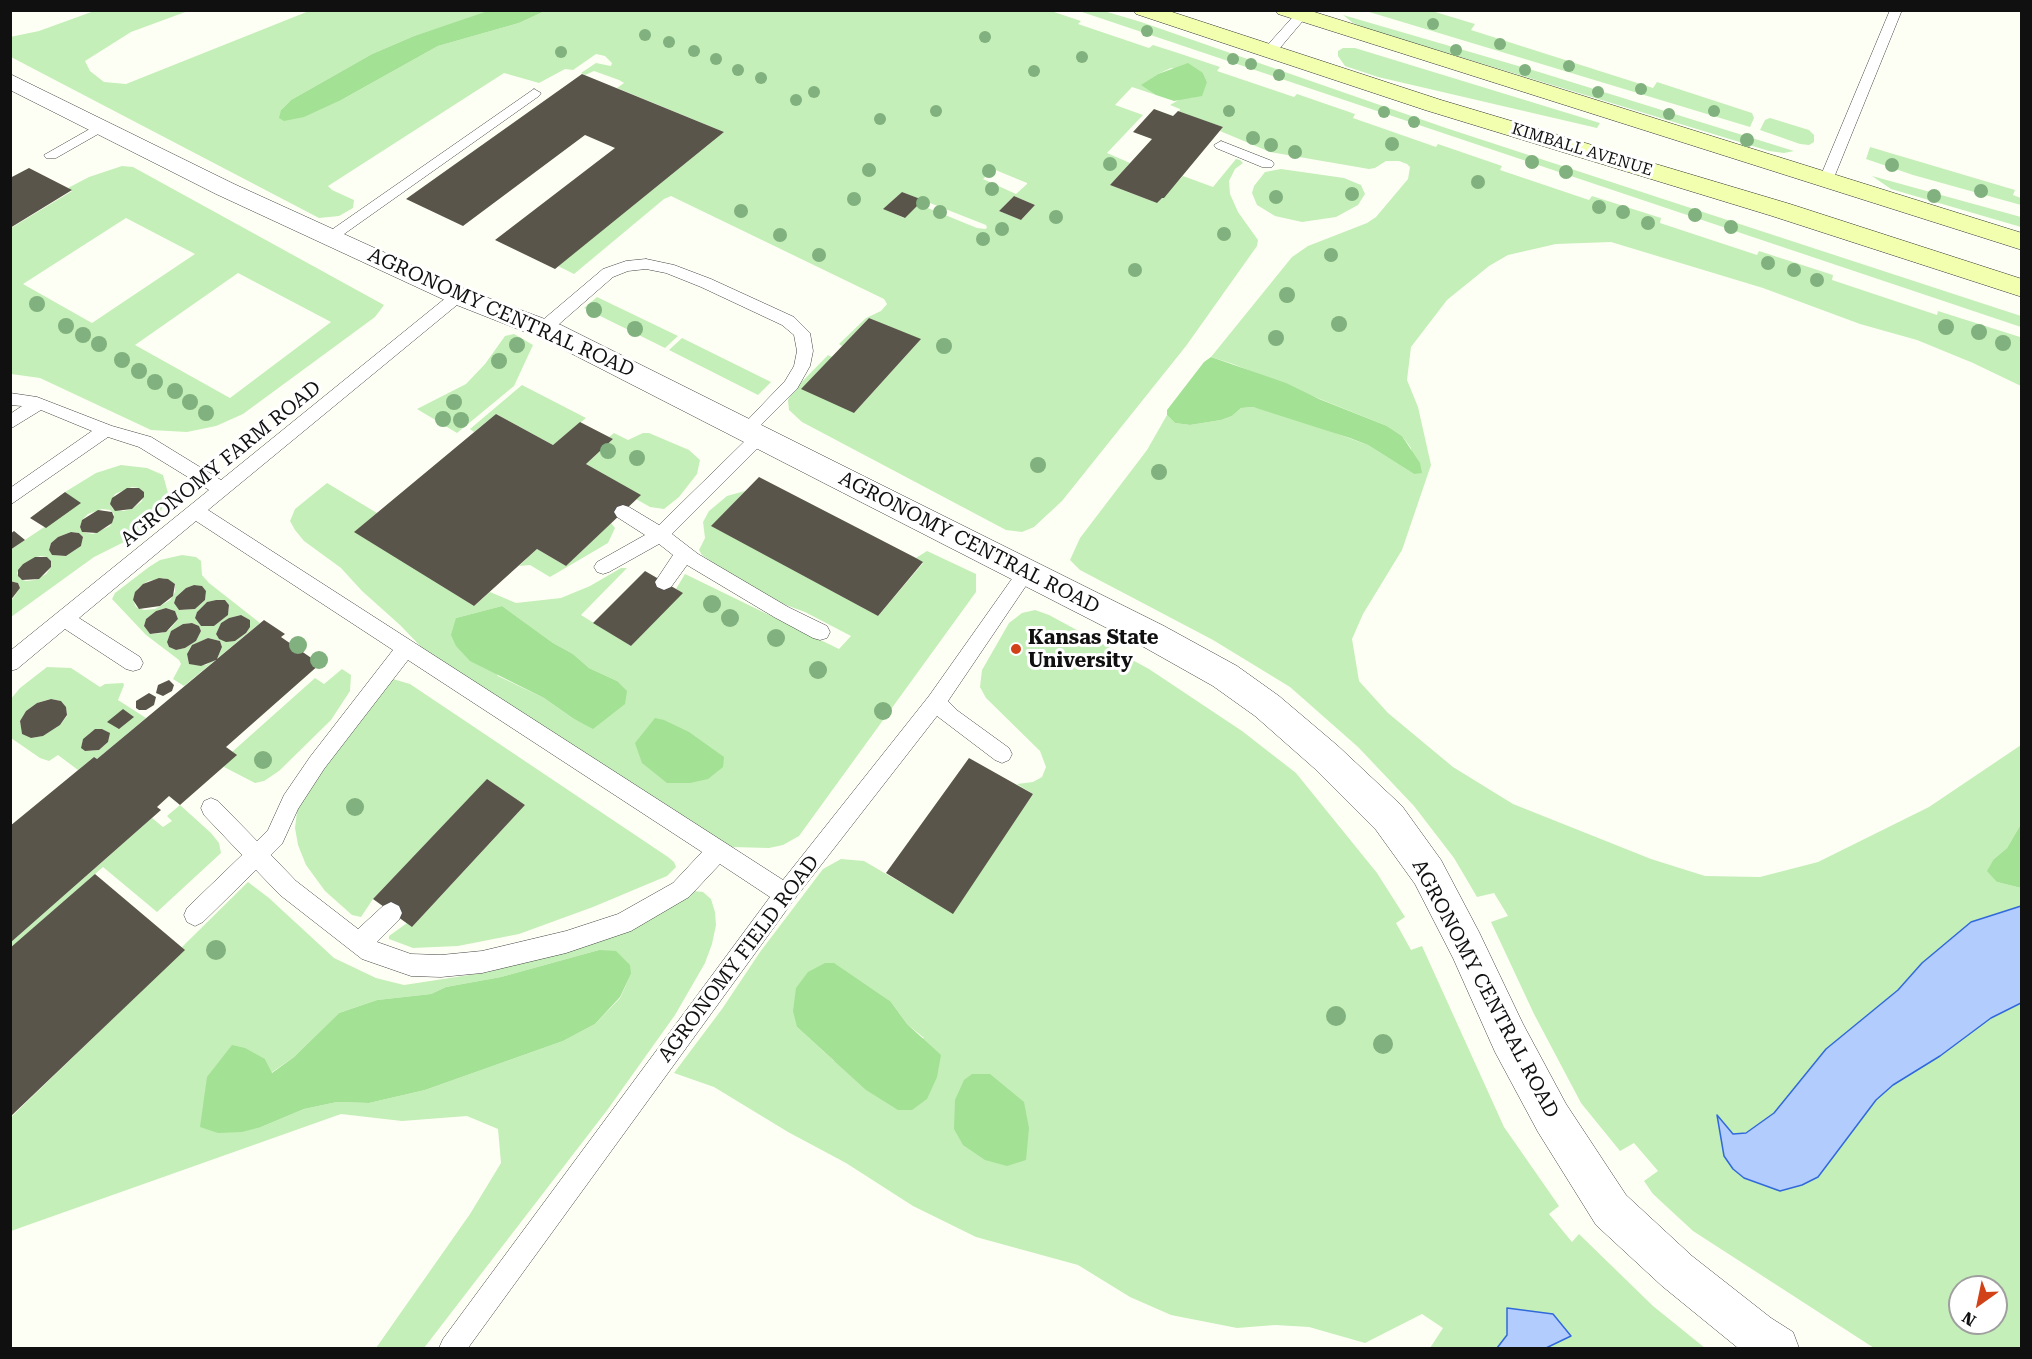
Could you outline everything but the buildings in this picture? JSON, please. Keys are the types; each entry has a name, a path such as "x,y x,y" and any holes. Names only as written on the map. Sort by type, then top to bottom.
{"main road":[{"name":"KIMBALL AVENUE","path":"1143,10 1433,105 1781,210 2022,288"},
{"path":"1298,12 1392,45 2022,242"}],"street":[{"name":"AGRONOMY CENTRAL ROAD","path":"10,81 225,189 332,236 458,296 544,328 1027,571 1225,676 1276,714 1326,757 1389,818 1428,872 1466,945 1509,1038 1552,1118 1611,1210 1677,1271 1755,1334 1777,1348"}],"lane":[{"path":"1826,180 1896,10"},
{"path":"1269,52 1298,12"},
{"path":"332,236 534,93"},
{"path":"51,155 102,126"},
{"path":"1221,145 1267,164"},
{"path":"544,328 608,273 626,266 646,264 697,279 789,321 802,333 805,351 802,366 791,385 753,433 660,535 603,567"},
{"name":"AGRONOMY FARM ROAD","path":"10,663 458,296"},
{"path":"10,399 59,410 106,430 145,442 224,490"},
{"path":"10,423 38,404"},
{"path":"10,498 106,430"},
{"path":"197,512 785,894"},
{"path":"623,512 781,612 820,632"},
{"path":"664,582 685,553"},
{"name":"AGRONOMY FIELD ROAD","path":"452,1348 785,894 936,702 1027,571"},
{"path":"65,619 133,663"},
{"path":"195,915 275,837 291,802 317,763 406,648"},
{"path":"936,702 951,717 1002,754"},
{"path":"211,808 288,888 370,951 411,965 441,966 482,962 566,942 623,923 681,890 718,850"},
{"path":"360,944 391,913"}],"green space":[{"path":"491,10 545,11 519,23 438,46 343,99 304,117 284,121 279,118 281,110 291,100 372,54 414,36"},
{"path":"94,11 188,11 131,32 85,61 90,71 104,82 126,84 309,11 491,11 414,36 372,54 291,100 281,110 343,99 438,46 519,23 545,11 1051,11 1081,21 1078,24 1149,48 1153,45 1181,54 1220,67 1217,71 1294,97 1297,94 1355,114 1353,118 1436,147 1438,144 1502,166 1500,170 1589,200 1592,196 1661,218 1660,223 1757,255 1759,251 1833,275 1832,280 1937,315 1938,311 2020,337 2020,334 2021,386 1917,340 1860,324 1763,288 1611,242 1556,244 1508,255 1489,266 1447,300 1411,347 1407,380 1418,407 1431,465 1402,550 1363,614 1352,639 1359,681 1388,713 1453,767 1513,804 1651,859 1705,876 1760,877 1818,862 1929,807 2021,745 2021,824 2007,848 1994,859 1997,882 2021,888 2021,906 2001,913 1946,945 1922,963 1898,990 1826,1049 1774,1113 1746,1133 1733,1134 1718,1117 1733,1169 1744,1178 1780,1191 1818,1177 1876,1100 1893,1085 1940,1056 1991,1018 2021,1003 2021,1348 1874,1348 1693,1231 1653,1194 1644,1181 1658,1171 1634,1143 1620,1151 1581,1103 1534,1014 1491,922 1508,916 1494,893 1477,897 1454,858 1414,806 1358,747 1290,687 1213,640 1080,570 1070,560 1080,538 1147,450 1167,415 1175,423 1190,425 1221,420 1232,416 1241,408 1253,407 1289,416 1368,445 1414,474 1411,448 1402,436 1387,426 1211,357 1292,257 1308,246 1367,223 1376,217 1408,179 1410,167 1407,164 1399,161 1386,161 1369,169 1270,152 1220,131 1223,127 1179,112 1180,109 1170,105 1182,98 1192,98 1207,82 1203,73 1171,68 1158,74 1142,85 1156,95 1132,87 1115,105 1143,115 1107,153 1130,163 1110,185 1157,203 1183,176 1213,187 1236,159 1240,160 1243,163 1235,169 1229,181 1230,194 1238,212 1258,240 1257,246 1186,346 1062,501 1034,527 1022,532 1006,530 802,422 789,410 788,400 793,391 828,355 832,357 854,413 920,340 869,318 842,346 839,344 866,318 881,311 887,304 884,299 671,196 664,199 574,274 558,266 724,132 617,88 624,83 619,80 594,71 585,75 581,73 596,63 611,66 612,63 605,56 596,54 573,70 565,69 539,83 504,73 328,186 354,200 353,208 339,216 319,218 11,57 10,37 39,31","holes":["993,169 1027,183 1027,184 1016,194 983,179","902,192 986,225 987,228 977,228 918,204 904,218 884,209","1014,196 1035,205 1021,220 999,211"]},
{"path":"1079,11 1104,11 1141,22 1446,128 2021,316 2021,327"},
{"path":"1366,11 1432,11 1475,24 1471,30 1653,88 1657,82 1752,113 1754,118 1750,127"},
{"path":"1343,15 1539,72 1794,151 1784,153 1769,151 1365,28 1353,23"},
{"path":"1343,48 1355,48 1600,123 1597,128 1378,77 1345,66 1338,56 1338,51"},
{"path":"1188,63 1203,73 1207,82 1202,96 1174,101 1156,95 1141,85 1158,74"},
{"path":"1770,118 1809,130 1814,135 1814,142 1809,145 1800,144 1760,130 1765,120"},
{"path":"1870,147 2015,190 2013,195 2021,198 2021,205 1913,175 1866,159"},
{"path":"122,166 133,167 384,305 375,317 243,414 216,426 187,432 151,430 40,378 11,374 11,228 72,191 68,188 89,177","holes":["126,218 195,254 92,323 23,284","238,273 331,322 230,398 135,345"]},
{"path":"1281,169 1344,178 1361,185 1365,194 1358,205 1336,217 1302,222 1275,216 1257,205 1252,193 1254,186 1265,172"},
{"path":"1872,176 2021,217 2021,227 1891,189"},
{"path":"597,297 678,336 665,348 584,308"},
{"path":"514,334 533,345 514,386 457,433 417,409 466,384 485,364 505,336"},
{"path":"682,338 771,382 758,395 669,350"},
{"path":"1211,357 1286,383 1387,426 1402,436 1420,463 1422,473 1414,474 1368,445 1253,407 1241,408 1232,416 1221,420 1190,425 1175,423 1167,415 1167,410 1204,362"},
{"path":"522,385 586,418 553,445 496,414 474,432 470,429"},
{"path":"614,433 628,440 643,433 649,433 689,450 700,460 697,474 679,497 664,509 650,507 636,499 640,495 586,464 613,439 609,437"},
{"path":"121,465 147,468 163,475 168,493 158,519 148,530 94,557 11,617 11,601 20,588 18,583 11,581 10,550 80,503 65,492 96,473","holes":["132,487 144,492 142,501 132,509 123,511 113,509 110,504 115,494","102,509 110,510 114,514 110,526 93,534 82,532 80,527 82,520 88,514","71,532 79,533 83,537 81,546 66,556 52,555 49,550 51,543 58,537","40,556 47,557 51,561 51,567 46,574 35,580 26,581 20,579 17,573 23,564"]},
{"path":"327,483 377,513 355,532 474,606 490,592 516,603 561,598 590,586 621,568 627,568 581,615 631,646 682,593 676,589 685,574 839,649 851,636 805,612 783,604 726,572 702,555 699,550 705,538 703,522 709,511 727,496 745,491 712,526 878,616 923,563 916,558 927,551 976,574 976,592 799,836 783,845 769,848 731,847 425,651 341,568 304,541 290,521 295,509","holes":["502,606 553,643 573,654 589,668 617,681 593,728 574,719 544,698 498,676 456,618"]},
{"path":"611,523 615,528 608,543 550,577 530,565 519,566 537,549 566,566"},
{"path":"182,555 196,557 201,561 202,575 209,583 260,623 184,686 173,679 181,664 179,660 146,635 112,599 115,593 160,560","holes":["164,578 175,584 175,592 170,600 155,609 144,610 136,607 133,600 138,588 148,581","194,585 206,591 205,600 195,609 179,610 174,603 176,597 186,588","216,600 225,600 229,605 228,615 214,626 201,626 195,618 197,612 207,602","166,608 175,611 178,619 170,629 162,633 150,634 144,626 146,619 156,611","241,615 250,620 246,633 235,641 219,639 216,634 221,623","192,623 199,626 201,631 196,641 185,648 176,650 169,647 167,642 171,631 183,624","208,638 220,641 222,647 218,657 206,665 189,664 187,654 191,646"]},
{"path":"502,606 553,643 573,654 589,668 617,681 627,691 625,704 593,729 544,698 470,661 456,646 451,635 456,618"},
{"path":"1035,610 1049,615 1149,669 1242,731 1296,773 1377,873 1405,917 1396,923 1411,950 1422,946 1504,1127 1559,1206 1549,1214 1572,1242 1579,1234 1653,1306 1705,1348 1546,1348 1571,1336 1553,1314 1507,1309 1507,1335 1497,1348 1430,1348 1443,1328 1422,1314 1365,1343 1309,1327 1275,1325 1237,1328 1171,1315 1130,1297 1078,1265 976,1237 913,1206 846,1163 788,1132 714,1087 674,1073 722,1009 760,952 823,869 841,859 864,861 953,913 1033,794 1017,784 1033,782 1042,777 1046,767 1040,751 986,698 980,687 982,670 1009,623 1022,613","holes":["891,1002 907,1024 924,1038 834,1061 797,1027"]},
{"path":"47,667 71,668 100,687 105,684 123,683 118,700 146,718 97,759 94,757 78,770 58,755 49,761 40,758 11,738 10,700 20,688","holes":["50,699 61,701 66,707 67,716 60,725 43,736 31,738 22,734 20,721 26,711 37,703","95,729 102,729 109,733 108,742 99,750 85,751 81,748 83,739"]},
{"path":"342,669 351,675 350,691 331,720 279,771 264,781 255,783 224,767 232,752 315,678 324,684"},
{"path":"393,679 410,684 668,857 676,867 667,876 593,907 519,934 458,946 413,948 389,939 389,936 407,923 412,927 525,805 487,780 373,899 361,917 352,915 325,891 306,865 298,845 295,828 297,812 302,793"},
{"path":"655,718 689,732 724,757 723,767 708,779 690,783 667,783 642,763 635,743"},
{"path":"180,805 211,833 219,843 221,853 157,912 103,867 11,948 10,943 152,818 163,827 172,821 167,816"},
{"path":"2021,824 2021,888 1997,882 1987,871 1994,859 2007,848"},
{"path":"248,882 269,898 334,958 376,978 404,985 489,972 605,934 694,891 703,892 711,899 716,925 705,963 675,1015 608,1109 424,1348 376,1348 470,1214 501,1163 498,1129 467,1116 402,1121 341,1114 11,1231 11,1117 184,950 182,947","holes":["599,950 631,974 620,998 595,1024 563,1041 425,1090 369,1103 337,1102 304,1109 261,1127 265,1059 271,1073 294,1057 339,1013 377,1000 431,994 446,987 501,977"]},
{"path":"599,950 616,951 630,965 631,974 620,997 595,1024 563,1041 425,1090 369,1103 337,1102 304,1109 261,1127 242,1132 218,1133 200,1127 207,1077 232,1045 245,1048 265,1059 272,1073 294,1057 339,1013 377,1000 431,994 446,987 501,977"},
{"path":"825,963 834,963 891,1002 907,1024 941,1055 937,1077 927,1099 912,1110 898,1110 866,1090 797,1027 793,1011 796,988 808,972"},
{"path":"972,1074 990,1074 1024,1102 1029,1128 1026,1160 1007,1166 985,1160 963,1145 954,1129 955,1100 964,1080"}],"water":[{"path":"2021,906 2021,1003 1991,1018 1940,1056 1893,1085 1876,1100 1818,1177 1802,1185 1780,1191 1744,1178 1733,1169 1724,1156 1717,1115 1733,1134 1746,1133 1774,1113 1826,1049 1898,990 1922,963 1971,922"},
{"path":"1507,1308 1553,1314 1571,1336 1546,1348 1497,1348 1507,1335"}],"place":[{"name":"Kansas State University","path":"1016,649"}]}
